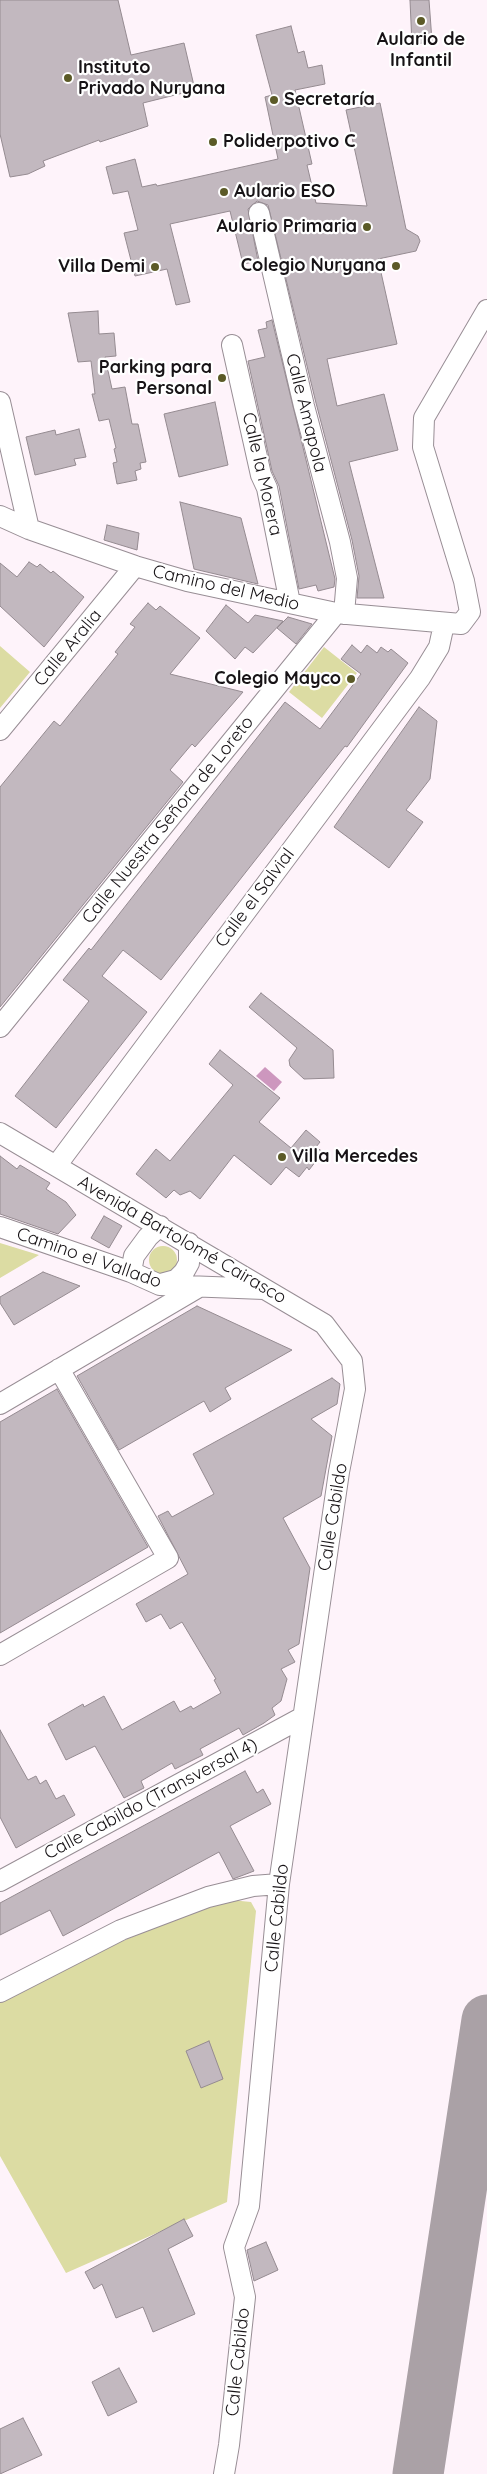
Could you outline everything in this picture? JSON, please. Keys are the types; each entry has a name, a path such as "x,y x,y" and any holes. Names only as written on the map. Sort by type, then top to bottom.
{"street":[{"name":"Calle Amapola","path":"259,213 304,406 340,542 347,578 340,614"},
{"name":"Calle el Salvial","path":"56,1166 420,678 452,624 470,612 464,581 423,447 424,418 487,310"},
{"name":"Calle la Morera","path":"232,345 262,474 267,488 290,603"},
{"path":"0,402 29,529"},
{"name":"Camino del Medio","path":"0,516 29,529 135,566 187,581 340,614 452,624"},
{"name":"Calle Aralia","path":"0,730 135,566"},
{"name":"Calle Nuestra Señora de Loreto","path":"0,1027 340,614"},
{"name":"Avenida Bartolomé Cairasco","path":"0,1133 324,1324 352,1361"},
{"path":"131,1272 134,1256 148,1237 160,1226"},
{"name":"Camino el Vallado","path":"0,1227 131,1272 160,1285 268,1290"},
{"path":"157,1310 160,1285 176,1280 189,1263 188,1243"},
{"path":"0,1404 199,1286"},
{"name":"Calle Cabildo","path":"224,2474 229,2445 245,2297 234,2247 249,2206 278,1884 339,1472 355,1388 352,1361"},
{"path":"0,1655 168,1558 60,1369"},
{"name":"Calle Cabildo (Transversal 4)","path":"0,1880 303,1717"},
{"path":"0,1992 121,1930 208,1897 253,1886 278,1884"}],"green space":[{"path":"0,646 30,672 0,708"},
{"path":"324,647 357,673 322,718 289,692"},
{"path":"0,1243 39,1255 0,1278"},
{"path":"163,1246 173,1250 177,1260 173,1270 163,1274 153,1270 149,1260 153,1250"},
{"path":"231,1900 251,1902 256,1911 227,2202 66,2273 0,2156 0,2001 99,1951 168,1922"}],"shaded area":[{"path":"265,1067 282,1082 274,1091 256,1076"}],"building":[{"name":"Instituto Privado Nuryana","path":"0,0 118,0 131,55 184,43 195,90 143,103 148,126 100,142 99,140 43,161 45,166 28,174 10,177 0,134"},
{"name":"Aulario de Infantil","path":"410,0 429,0 432,41 412,45"},
{"path":"291,26 298,53 304,51 308,68 322,65 325,84 295,90 312,164 307,165 316,203 367,206 346,110 380,103 406,229 418,236 420,241 416,251 378,259 397,344 327,359 337,406 384,394 398,450 349,462 384,598 357,598 359,576 352,540 316,403 268,205 257,201 248,209 258,261 243,264 230,211 170,224 190,302 176,305 167,269 135,276 124,233 138,230 128,191 113,194 106,167 135,159 142,187 156,184 157,186 278,159 265,97 272,95 256,35"},
{"path":"98,311 99,334 114,333 116,356 105,357 112,389 125,387 132,424 138,424 146,462 140,463 141,469 135,471 137,480 117,484 113,463 117,462 114,449 116,448 109,419 99,421 92,394 95,394 91,361 78,362 68,313"},
{"path":"272,320 335,579 334,587 318,591 316,585 299,589 279,486 272,471 248,361 265,357 258,330 267,328 266,322"},
{"path":"215,402 228,465 179,477 164,414"},
{"path":"79,429 86,457 74,459 76,465 35,475 26,437 55,430 56,435"},
{"path":"180,502 241,518 258,584 194,569"},
{"path":"107,525 139,533 137,550 104,540"},
{"path":"29,562 37,567 40,564 51,573 53,571 84,597 44,647 0,606 0,563 17,577"},
{"path":"148,603 156,610 160,606 200,638 170,674 243,692 195,747 192,744 170,770 183,782 0,1007 0,787 54,721 60,726 118,654 115,652 135,627 130,624"},
{"path":"226,605 248,623 255,615 283,621 253,653 245,647 235,659 206,631"},
{"path":"288,617 312,624 296,644 277,628"},
{"path":"352,645 361,653 367,645 377,653 381,647 388,652 391,649 408,663 347,747 345,746 161,980 123,950 102,976 147,1012 56,1128 15,1096 89,1001 63,980 89,948 91,950 285,702 320,729 361,674 341,659"},
{"path":"419,707 437,721 430,779 406,810 423,822 389,868 334,827"},
{"path":"261,993 333,1050 334,1078 304,1079 290,1066 289,1060 297,1048 249,1007"},
{"path":"220,1050 280,1098 259,1122 291,1148 306,1130 320,1142 316,1147 323,1152 309,1170 307,1167 299,1177 286,1167 271,1185 234,1155 200,1199 190,1191 180,1195 174,1190 166,1198 136,1174 156,1149 170,1161 233,1085 209,1064"},
{"path":"0,1156 17,1169 20,1165 50,1183 46,1189 66,1202 76,1215 58,1234 0,1214"},
{"path":"104,1216 122,1226 109,1248 91,1238"},
{"path":"43,1272 80,1286 14,1325 0,1303 0,1297"},
{"path":"197,1306 292,1350 225,1388 231,1399 210,1412 204,1401 119,1450 77,1376"},
{"path":"332,1378 340,1384 337,1404 311,1419 332,1436 321,1496 283,1518 310,1568 299,1644 288,1650 295,1662 281,1669 287,1679 281,1701 272,1708 275,1715 243,1735 239,1728 200,1749 203,1755 175,1769 172,1763 141,1781 144,1788 124,1798 95,1746 66,1760 48,1724 83,1704 84,1707 104,1696 122,1730 174,1701 180,1712 191,1706 193,1709 221,1693 214,1680 216,1679 182,1622 170,1629 161,1614 146,1622 136,1604 188,1574 158,1516 168,1511 172,1517 214,1494 193,1454"},
{"path":"57,1389 148,1547 0,1633 0,1422"},
{"path":"0,1730 28,1780 36,1776 40,1784 46,1780 56,1799 64,1795 75,1815 16,1848 0,1817"},
{"path":"245,1771 257,1793 263,1789 271,1804 230,1826 254,1871 233,1879 219,1852 63,1936 50,1910 0,1935 0,1903"},
{"path":"209,2041 223,2079 201,2088 186,2051"},
{"path":"184,2219 193,2236 168,2249 195,2314 153,2332 143,2307 116,2318 102,2284 94,2289 85,2272"},
{"path":"266,2242 278,2270 254,2281 247,2250"},
{"path":"119,2368 137,2402 108,2416 92,2382"},
{"path":"23,2418 42,2455 0,2474 0,2429"}],"taxiway":[{"path":"418,2474 487,2020"}],"place":[{"name":"Aulario de Infantil","path":"421,21"},
{"name":"Instituto Privado Nuryana","path":"68,78"},
{"name":"Secretaría","path":"274,100"},
{"name":"Poliderpotivo C","path":"213,142"},
{"name":"Aulario ESO","path":"224,192"},
{"name":"Aulario Primaria","path":"367,227"},
{"name":"Colegio Nuryana","path":"396,266"},
{"name":"Villa Demi","path":"155,267"},
{"name":"Parking para Personal","path":"222,378"},
{"name":"Colegio Mayco","path":"351,679"},
{"name":"Villa Mercedes","path":"282,1157"}]}
